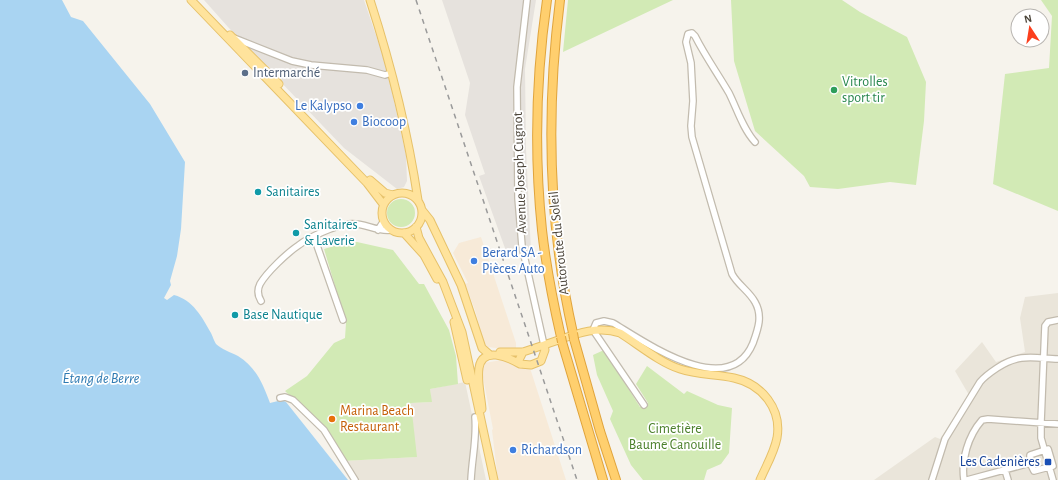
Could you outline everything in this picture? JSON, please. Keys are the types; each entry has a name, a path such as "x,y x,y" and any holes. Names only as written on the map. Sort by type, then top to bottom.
{"highway":[{"name":"Autoroute du Soleil","path":"546,0 538,91 537,161 542,230 550,284 561,340 603,480"},
{"name":"Autoroute du Soleil","path":"560,0 555,42 550,149 559,263 573,336 600,431 616,480"}],"main road":[{"path":"192,0 367,183 383,204"},
{"path":"198,0 231,37 377,187 385,193 403,193 414,196 418,200"},
{"path":"370,0 391,73 418,200 422,210 430,220 461,285 483,350 490,355 506,356 520,364 531,365 541,361 545,350 544,345"},
{"path":"403,193 411,184 410,160"},
{"path":"393,194 383,204 381,210 383,222 391,230 404,233 424,256 442,290 456,328 490,480"},
{"path":"422,210 418,223 419,238 443,282 462,332 494,480"},
{"path":"404,233 418,223 430,220"},
{"path":"480,344 492,351 523,352 593,330 601,329 620,333 680,369 745,381 757,387 766,396 773,408 777,422 777,436 773,451 760,480"},
{"path":"520,364 518,358 523,352"},
{"path":"485,439 479,369 483,359 490,355"}],"street":[{"name":"Avenue Joseph Cugnot","path":"527,0 517,87 518,198 522,246 544,345"},
{"path":"644,405 593,330 596,323 604,321 613,323 668,356 689,364 716,368 736,364 752,345 760,323 759,312 755,302 738,284 732,274 695,151 691,126 693,101 691,63 686,42 688,34 696,36 728,91 743,119 745,127 756,142"},
{"path":"231,37 292,61 311,65 367,70 385,75 391,73"},
{"path":"378,230 383,222"},
{"path":"261,301 258,294 260,284 266,276 299,244 347,224 356,223 378,230 391,230"},
{"path":"314,237 343,320"},
{"path":"1044,450 1040,422 1046,324 1058,320"},
{"path":"932,480 945,439 982,379 1012,359 1024,357 1058,359"},
{"path":"280,398 285,397 292,400 324,430 354,480"},
{"path":"471,480 472,463 477,435 475,417"},
{"path":"1030,463 966,480 963,465 965,454 982,420 988,419 1058,424"},
{"path":"1044,450 1049,451 1053,466 1034,471 1030,463 1030,455 1044,450"},
{"path":"1049,468 1053,480"},
{"path":"1005,470 1008,480"}],"shaded area":[{"path":"204,0 364,0 386,65 406,155 407,181 404,187 397,189 344,148"},
{"path":"442,0 536,0 525,69 526,149 531,252 506,251 479,176 485,174 465,115 470,83"},
{"path":"481,237 516,343 516,348 488,347 484,343 475,310 465,284 468,283 453,253 459,243"},
{"path":"1058,293 1058,480 874,480 935,437 940,439 969,395 955,371 982,342 996,362 1025,352 1020,318 1025,297"},
{"path":"502,360 530,368 566,480 498,480 493,429 481,367 484,363"},
{"path":"465,382 486,480 356,480 343,461 416,457 411,403 431,402 430,389"}],"green space":[{"path":"568,0 673,0 563,52"},
{"name":"Vitrolles sport tir","path":"731,0 842,0 860,12 907,37 926,82 924,121 916,185 890,182 838,189 810,187 804,176 755,131 734,61"},
{"path":"1041,0 1058,0 1058,211 993,184 1005,74 1049,68 1052,16 1050,13 1050,8 1046,8"},
{"path":"401,199 411,203 415,213 411,223 401,227 391,223 387,213 391,203"},
{"path":"357,242 393,250 419,284 424,284 449,330 456,356 458,384 430,389 432,402 411,403 417,457 343,461 331,436 285,391 307,376 334,343 345,338 346,323 324,249 341,244"},
{"name":"Cimetière Baume Canouille","path":"604,350 640,407 648,403 636,384 647,366 684,394 687,391 718,405 732,408 729,453 721,464 707,470 704,480 643,480 631,465 610,419 613,411 597,375 593,355"}],"water":[{"name":"Étang de Berre","path":"0,0 62,0 71,17 83,21 150,104 185,162 181,229 177,256 170,281 171,285 164,298 167,300 174,295 181,297 192,305 204,321 216,344 238,356 250,365 262,383 270,403 282,400 286,402 348,480 0,480"}],"railway":[{"path":"416,0 577,480"}],"place":[{"name":"Intermarché","path":"245,73"},
{"name":"Vitrolles sport tir","path":"834,90"},
{"name":"Le Kalypso","path":"360,106"},
{"name":"Biocoop","path":"354,122"},
{"name":"Sanitaires","path":"258,192"},
{"name":"Sanitaires & Laverie","path":"296,233"},
{"name":"Berard SA - Pièces Auto","path":"474,261"},
{"name":"Base Nautique","path":"235,315"},
{"name":"Marina Beach Restaurant","path":"332,419"},
{"name":"Richardson","path":"513,450"},
{"name":"Les Cadenières","path":"1048,462"}]}
